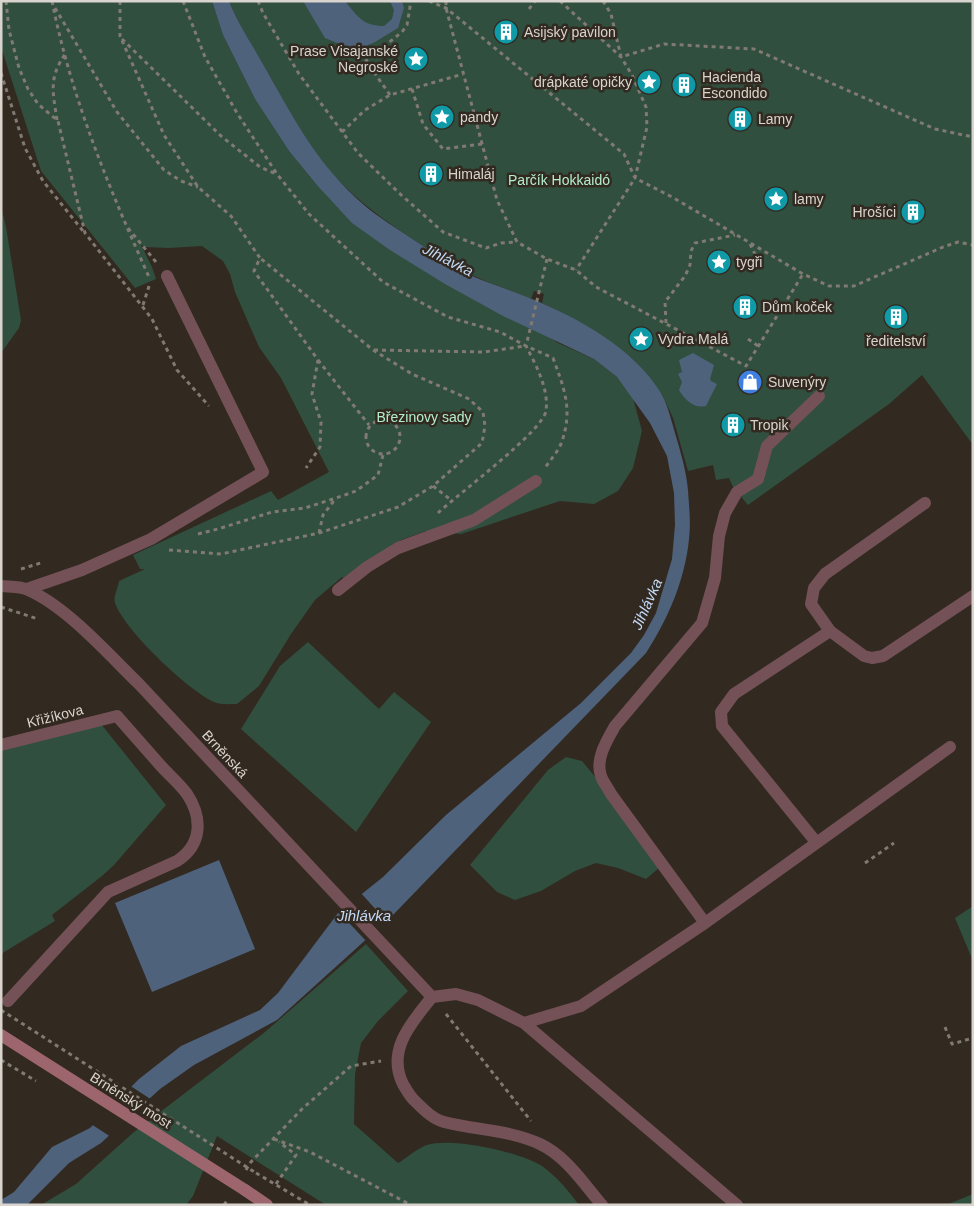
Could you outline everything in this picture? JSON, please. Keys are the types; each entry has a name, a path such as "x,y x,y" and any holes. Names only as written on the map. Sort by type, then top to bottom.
{"main road":[{"name":"Brněnský most","path":"1,1036 267,1205"}],"street":[{"path":"27,589 82,570 151,540 262,472 168,276"},
{"path":"705,923 611,794 600,774 600,760 605,742 615,726 702,623 715,578 719,536 725,513 737,492 758,479 767,446 820,396"},
{"path":"338,590 367,567 398,548 474,520 536,481"},
{"path":"925,503 825,574 814,588 811,604 830,630 864,656 872,658 883,656 973,596"},
{"name":"Brněnská","path":"1,586 27,589 60,609 98,644 139,684 432,997"},
{"path":"816,842 722,726 721,712 734,694 830,630"},
{"name":"Křižíkova","path":"1,745 117,716 186,793 196,810 198,829 194,844 185,856 177,862 108,892 5,1006"},
{"path":"524,1023 581,1006 705,923 950,747"},
{"path":"602,1205 564,1160 541,1144 509,1134 442,1121 425,1111 409,1096 399,1076 396,1059 399,1044 411,1024 432,997 456,994 478,1000 524,1023 737,1205"}],"path":[{"path":"6,1 9,30 19,68 25,82 38,104 58,121"},
{"path":"120,1 120,36 164,135 198,187 232,216 260,258 373,350 412,374 468,399 483,412 485,426 482,443 433,486 398,508 320,533 221,554 134,546"},
{"path":"183,1 205,57 237,113 277,174 309,214 383,282 448,316 500,332 553,358 563,387 568,412 562,443 536,481"},
{"path":"258,1 263,13 299,74 358,153 443,232 486,248 501,243 517,242 548,259 576,270 596,287 746,366 803,274"},
{"path":"390,96 366,61 408,25 411,1"},
{"path":"429,1 446,8 497,48 624,154 635,178 679,200 803,274 829,286 854,286 958,242 973,245"},
{"path":"446,1 446,8 497,200 517,242"},
{"path":"529,9 535,1"},
{"path":"560,1 621,57 632,75 646,107 647,127 635,178 576,270"},
{"path":"603,1 612,14 621,57"},
{"path":"52,2 117,112 164,170 181,181 198,187"},
{"path":"52,2 82,114 125,224 151,281 142,306"},
{"path":"120,36 222,136 260,167 277,174"},
{"path":"621,57 664,44 754,49 935,130 973,137"},
{"path":"66,53 58,65 53,78 58,121 85,233"},
{"path":"1,73 25,148 42,181 152,319 177,370 212,410"},
{"path":"342,132 365,110 390,96 463,74"},
{"path":"412,89 423,124 443,149 482,144"},
{"path":"125,224 168,276"},
{"path":"666,323 665,302 685,276 690,265 695,243 736,235"},
{"path":"749,242 762,268"},
{"path":"260,258 254,271 318,360 369,425"},
{"path":"433,486 451,500 536,428 546,412 546,394 536,366 526,346 548,259"},
{"path":"748,339 758,346"},
{"path":"373,350 484,352 526,346"},
{"path":"306,468 320,447 320,422 312,394 318,360"},
{"path":"382,419 395,424 401,437 396,450 383,455 370,450 365,438 369,425 382,419"},
{"path":"190,536 272,512 304,508 356,491 378,475 383,455"},
{"path":"320,533 323,515 336,498"},
{"path":"865,863 894,843"},
{"path":"432,997 533,1124"},
{"path":"5,1006 256,1173 310,1205"},
{"path":"945,1026 952,1044 973,1038"},
{"path":"243,1175 250,1163 302,1109 351,1066 396,1059"},
{"path":"274,1139 296,1155 276,1184"},
{"path":"274,1139 310,1152 411,1205"},
{"path":"224,1205 229,1197"}],"green space":[{"name":"Březinovy sady","path":"1,1 212,1 223,35 255,99 289,151 316,184 558,343 594,359 617,377 633,398 642,431 633,468 618,491 594,504 560,501 461,534 426,531 401,540 344,579 342,577 315,600 291,634 259,686 237,704 216,703 189,685 158,658 131,629 115,603 119,581 145,569 140,569 133,555 271,491 278,500 329,472 281,378 259,347 223,261 202,246 168,248 145,247 141,245 156,279 135,288 41,171 1,47"},
{"name":"Parčík Hokkaidó","path":"229,1 973,1 973,445 922,375 889,404 748,505 733,487 729,478 716,480 713,465 688,471 673,418 662,394 568,316 542,303 544,294 534,291 531,299 457,268 389,223 339,181 317,156 290,114"},
{"path":"1,206 21,320 19,328 1,353"},
{"path":"308,642 379,709 394,692 431,722 356,832 241,729 280,666"},
{"path":"101,724 166,805 114,865 52,915 55,921 1,954 1,750"},
{"path":"566,757 582,761 597,779 659,868 646,879 618,868 596,863 575,871 541,891 515,900 497,892 470,865 548,770"},
{"path":"973,906 973,961 955,918"},
{"path":"366,944 408,991 378,1021 361,1043 355,1074 354,1124 398,1163 423,1146 438,1143 469,1144 486,1147 532,1161 542,1166 562,1184 579,1205 326,1205 217,1136 193,1196 186,1205 41,1205 76,1184 134,1132 265,1032"},
{"path":"973,1194 973,1205 946,1205"}],"water":[{"name":"Jihlávka","path":"212,1 229,1 242,28 309,142 334,174 364,205 425,248 470,275 532,299 587,326 621,349 649,377 667,405 684,466 690,514 687,554 674,599 646,653 392,916 277,1020 194,1065 160,1089 101,1143 69,1163 27,1205 1,1205 1,1200 14,1192 52,1147 90,1128 139,1079 181,1046 260,1010 278,993 338,913 383,877 446,815 581,703 631,653 644,635 656,613 672,559 675,525 674,493 667,456 650,423 617,377 594,359 503,316 445,284 390,250 352,223 289,151 255,99 223,35"},
{"path":"303,1 345,1 361,20 377,26 384,26 392,19 394,10 390,1 402,1 404,8 398,28 359,49 325,38"},
{"path":"693,353 714,365 710,379 717,384 706,406 702,407 690,403 679,390 682,382 678,374 682,372 679,360"},
{"path":"219,860 255,949 152,992 115,903"}],"pier":[{"path":"360,892 388,923 367,942 337,910"},
{"path":"129,1085 152,1100 111,1137 91,1124"}],"place":[{"name":"Asijský pavilon","path":"506,32"},
{"name":"Prase Visajanské Negroské","path":"416,59"},
{"name":"drápkaté opičky","path":"649,82"},
{"name":"Hacienda Escondido","path":"684,85"},
{"name":"pandy","path":"442,117"},
{"name":"Lamy","path":"740,119"},
{"name":"Himaláj","path":"431,174"},
{"name":"lamy","path":"776,199"},
{"name":"Hrošíci","path":"913,212"},
{"name":"tygři","path":"719,262"},
{"name":"Dům koček","path":"745,307"},
{"name":"ředitelství","path":"896,317"},
{"name":"Vydra Malá","path":"641,339"},
{"name":"Suvenýry","path":"750,382"},
{"name":"Tropik","path":"733,425"}]}
